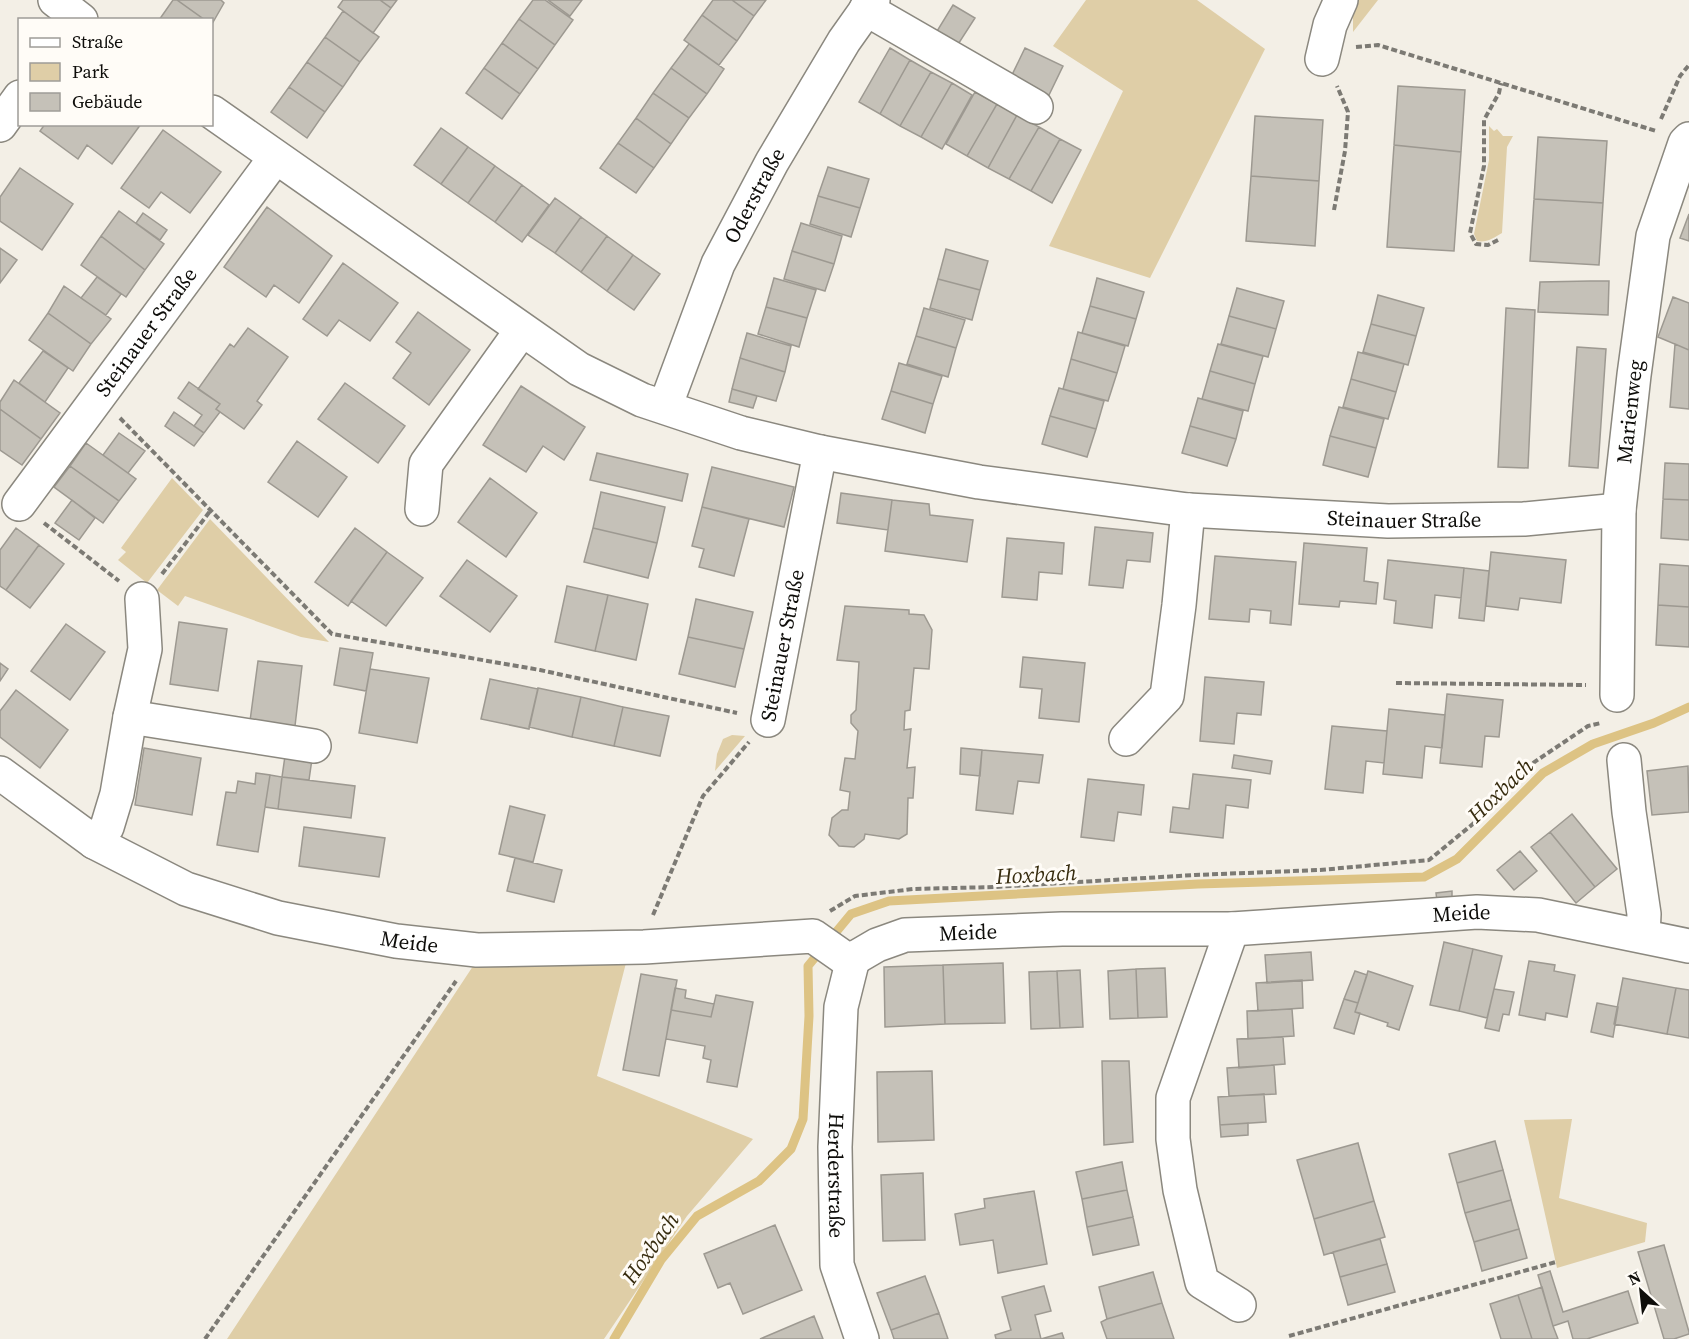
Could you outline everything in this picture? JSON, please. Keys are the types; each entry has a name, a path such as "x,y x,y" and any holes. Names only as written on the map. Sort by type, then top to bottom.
{"street":[{"path":"869,5 1036,106"},
{"name":"Oderstraße","path":"665,407 718,264 772,162 844,41 869,5"},
{"path":"1322,59 1336,13"},
{"path":"0,125 18,100"},
{"name":"Steinauer Straße","path":"213,113 521,331 579,369 642,400 741,433 820,452 979,482 1188,510 1388,521 1524,519 1619,510"},
{"name":"Marienweg","path":"1603,690 1619,510 1653,236 1685,143 1689,139"},
{"name":"Steinauer Straße","path":"19,504 275,158"},
{"path":"422,509 426,464 521,331"},
{"name":"Steinauer Straße","path":"768,720 820,452"},
{"path":"1126,739 1167,696 1188,510"},
{"path":"94,842 108,827 117,794 130,717 145,649 142,599"},
{"path":"130,717 314,746"},
{"path":"1624,760 1644,914 1643,936"},
{"name":"Meide","path":"0,773 94,842 186,889 278,918 396,941 477,950 644,947 808,936"},
{"name":"Meide","path":"848,958 905,935 1062,929 1232,929 1477,912 1538,915 1689,946"},
{"path":"1232,929 1173,1098 1173,1138 1180,1190 1202,1282 1239,1305"},
{"path":"808,936 848,958"},
{"name":"Herderstraße","path":"848,958 841,1007 835,1147 837,1265 862,1339"}],"path":[{"path":"1336,13 1356,47 1378,45 1657,131 1680,76 1689,65"},
{"path":"1322,59 1338,87 1347,112 1345,151 1334,210"},
{"path":"1498,240 1488,245 1476,244 1470,233 1484,166 1484,120 1499,93 1501,83"},
{"path":"99,397 332,634 540,670 768,720"},
{"path":"19,504 142,599 211,510"},
{"path":"1396,683 1603,690"},
{"name":"Steinauer Straße","path":"644,947 648,928 703,796 768,720"},
{"path":"808,936 830,910 855,896 913,890 1320,870 1430,860 1485,813 1530,765 1588,726"},
{"path":"205,1339 477,950"},
{"path":"1289,1336 1556,1262"}],"green space":[{"path":"1086,0 1197,0 1265,49 1150,278 1049,246 1123,91 1053,46"},
{"path":"1357,0 1378,0 1353,32 1353,5"},
{"path":"1489,126 1494,131 1497,129 1503,136 1513,136 1507,147 1502,233 1490,240 1477,241 1474,234 1489,160"},
{"path":"172,478 203,510 147,583 118,560 126,552 121,548"},
{"path":"210,519 329,642 301,637 185,596 178,606 157,590"},
{"path":"732,735 745,736 715,771 717,754 723,739"},
{"path":"479,957 627,959 597,1076 753,1139 687,1216 604,1339 227,1339"},
{"path":"1572,1119 1559,1198 1647,1223 1645,1242 1557,1268 1524,1120"}],"building":[{"path":"173,0 177,0 202,18 160,18"},
{"path":"177,0 221,0 224,3 213,22 213,18 202,18"},
{"path":"343,0 380,0 391,8 373,33 338,7"},
{"path":"380,0 397,0 391,8"},
{"path":"533,0 545,0 573,20 555,45 519,19"},
{"path":"548,0 582,0 570,16"},
{"path":"713,0 732,0 754,16 737,41 702,15"},
{"path":"732,0 766,0 754,16"},
{"path":"953,5 975,18 955,49 934,36"},
{"path":"343,11 379,37 360,62 325,37"},
{"path":"702,15 737,41 719,65 684,40"},
{"path":"519,19 555,45 538,69 502,43"},
{"path":"325,37 360,62 343,87 307,62"},
{"path":"502,43 538,69 520,94 484,68"},
{"path":"689,44 724,69 707,94 671,68"},
{"path":"890,48 910,60 880,114 859,102"},
{"path":"1025,48 1063,66 1048,97 1010,79"},
{"path":"910,60 931,72 900,126 880,114"},
{"path":"307,62 343,87 325,112 289,87"},
{"path":"484,68 520,94 502,119 466,93"},
{"path":"671,68 707,94 689,118 653,93"},
{"path":"931,72 952,83 921,137 900,126"},
{"path":"952,83 972,95 942,149 921,137"},
{"path":"1398,86 1465,90 1461,152 1394,145"},
{"path":"289,87 325,112 307,138 271,112"},
{"path":"975,92 997,104 967,156 946,144"},
{"path":"653,93 689,118 671,144 636,118"},
{"path":"997,104 1017,115 988,168 967,156"},
{"path":"1017,115 1039,127 1009,179 988,168"},
{"path":"1255,116 1323,120 1319,181 1251,176"},
{"path":"636,118 671,144 654,168 618,143"},
{"path":"44,126 140,126 112,164 87,145 78,159 40,131"},
{"path":"1039,127 1060,139 1031,191 1009,179"},
{"path":"441,128 468,147 441,184 414,165"},
{"path":"163,130 221,172 190,213 161,192 149,208 121,188"},
{"path":"1538,137 1607,141 1603,203 1534,199"},
{"path":"1060,139 1081,150 1052,203 1031,191"},
{"path":"618,143 654,168 636,193 600,168"},
{"path":"1394,145 1461,152 1454,251 1387,247"},
{"path":"468,147 495,166 468,203 441,184"},
{"path":"495,166 522,185 495,222 468,203"},
{"path":"828,167 869,179 860,208 818,196"},
{"path":"20,168 73,204 42,250 0,221 0,197"},
{"path":"1251,176 1319,181 1315,246 1246,241"},
{"path":"522,185 549,205 522,242 495,222"},
{"path":"818,196 860,208 851,237 810,224"},
{"path":"555,198 581,217 555,253 528,235"},
{"path":"1534,199 1603,203 1599,265 1530,261"},
{"path":"267,207 332,256 299,303 274,285 266,297 224,267"},
{"path":"119,211 164,244 145,270 101,236"},
{"path":"143,213 167,230 160,240 136,223"},
{"path":"1689,214 1689,241 1680,238"},
{"path":"581,217 607,236 581,272 555,253"},
{"path":"801,223 842,236 834,264 792,251"},
{"path":"101,236 145,270 126,297 81,265"},
{"path":"607,236 633,255 607,291 581,272"},
{"path":"0,248 17,260 0,283"},
{"path":"946,249 988,261 980,290 938,279"},
{"path":"792,251 834,264 825,291 784,279"},
{"path":"633,255 660,274 634,310 607,291"},
{"path":"343,263 398,303 370,341 339,320 327,336 303,319"},
{"path":"97,277 121,294 106,315 81,298"},
{"path":"774,278 816,290 807,318 766,307"},
{"path":"1097,278 1144,292 1136,319 1090,306"},
{"path":"938,279 980,290 972,320 930,308"},
{"path":"1609,281 1608,315 1538,312 1540,282"},
{"path":"64,286 111,319 91,344 48,313"},
{"path":"1237,288 1284,301 1276,329 1229,316"},
{"path":"1378,295 1424,308 1416,336 1371,324"},
{"path":"1673,297 1689,303 1689,350 1658,337"},
{"path":"1090,306 1136,319 1128,346 1082,333"},
{"path":"766,307 807,318 799,347 758,334"},
{"path":"924,308 965,320 956,348 916,336"},
{"path":"1506,308 1535,310 1528,468 1498,467"},
{"path":"418,312 470,350 429,405 393,378 411,353 396,342"},
{"path":"48,313 91,344 73,371 29,340"},
{"path":"1229,316 1276,329 1268,357 1221,344"},
{"path":"1371,324 1416,336 1408,365 1363,352"},
{"path":"248,328 288,357 257,401 262,405 244,429 216,409 220,404 198,389 230,344 234,347"},
{"path":"1078,332 1125,346 1117,373 1071,359"},
{"path":"747,333 791,346 785,372 740,358"},
{"path":"916,336 956,348 948,377 907,364"},
{"path":"1218,344 1263,356 1255,384 1210,371"},
{"path":"1675,344 1689,350 1689,409 1670,407"},
{"path":"1577,347 1606,349 1598,468 1569,466"},
{"path":"43,351 68,368 45,402 19,383"},
{"path":"1358,352 1404,364 1396,392 1351,379"},
{"path":"740,358 785,372 776,401 732,389"},
{"path":"1071,359 1117,373 1108,401 1063,389"},
{"path":"899,363 942,376 933,404 891,391"},
{"path":"1210,371 1255,384 1248,411 1202,399"},
{"path":"1351,379 1396,392 1388,419 1343,407"},
{"path":"14,380 60,413 41,439 0,409 0,402"},
{"path":"189,382 220,404 216,409 220,412 204,433 194,426 202,415 178,398"},
{"path":"345,383 405,426 378,463 318,419"},
{"path":"521,386 585,427 564,460 543,446 526,472 483,445"},
{"path":"1059,388 1104,401 1096,429 1050,416"},
{"path":"732,389 757,396 753,408 729,402"},
{"path":"891,391 933,404 925,433 882,419"},
{"path":"1198,398 1243,411 1236,439 1190,426"},
{"path":"1339,407 1384,419 1376,448 1330,436"},
{"path":"0,409 41,439 22,465 0,450"},
{"path":"174,412 204,433 194,446 165,426"},
{"path":"1050,416 1096,429 1087,457 1042,444"},
{"path":"1190,426 1236,439 1227,466 1182,453"},
{"path":"119,433 145,451 128,473 103,455"},
{"path":"1330,436 1376,448 1368,477 1323,465"},
{"path":"297,441 347,477 318,517 268,482"},
{"path":"86,443 136,479 119,501 70,466"},
{"path":"597,453 688,474 682,501 590,480"},
{"path":"1665,463 1689,464 1689,500 1663,499"},
{"path":"70,466 119,501 103,523 54,487"},
{"path":"712,467 794,487 784,527 702,507"},
{"path":"490,478 537,513 506,557 458,522"},
{"path":"601,492 665,507 657,543 593,528"},
{"path":"841,493 892,500 888,530 837,523"},
{"path":"1663,499 1689,500 1689,540 1661,538"},
{"path":"72,500 95,518 79,540 55,523"},
{"path":"892,500 929,504 930,515 973,520 967,562 885,551"},
{"path":"702,507 749,519 734,576 699,567 704,549 692,546"},
{"path":"1095,527 1153,533 1150,562 1127,560 1123,588 1089,585"},
{"path":"16,528 39,545 6,590 0,586 0,550"},
{"path":"355,528 387,552 348,606 315,582"},
{"path":"593,528 657,543 648,578 584,562"},
{"path":"1007,538 1064,543 1062,574 1039,572 1037,600 1002,597"},
{"path":"1304,543 1367,548 1364,581 1378,583 1376,604 1340,601 1339,607 1299,604"},
{"path":"39,545 64,564 30,608 6,590"},
{"path":"387,552 423,578 386,626 351,601"},
{"path":"1491,552 1566,560 1561,603 1520,598 1518,610 1486,606"},
{"path":"1215,556 1296,562 1291,625 1270,623 1271,611 1250,609 1249,622 1209,619"},
{"path":"467,560 517,596 490,632 440,596"},
{"path":"1388,560 1464,568 1461,598 1435,595 1432,628 1394,623 1396,601 1384,599"},
{"path":"1660,564 1689,566 1689,607 1658,605"},
{"path":"1464,568 1489,571 1484,621 1459,618"},
{"path":"567,586 608,595 595,651 555,642"},
{"path":"608,595 648,604 636,660 595,651"},
{"path":"696,599 753,612 744,649 688,637"},
{"path":"1658,605 1689,607 1689,647 1656,645"},
{"path":"845,606 909,610 909,614 924,615 932,630 929,669 914,668 910,710 905,711 904,730 911,729 907,768 915,767 913,798 908,798 907,834 899,839 865,834 864,839 854,847 839,846 829,835 832,818 842,810 848,810 850,792 840,790 845,758 855,759 858,731 851,723 851,715 856,710 859,662 837,660"},
{"path":"179,622 227,629 218,691 170,684"},
{"path":"66,624 105,652 70,700 31,671"},
{"path":"688,637 744,649 735,687 679,674"},
{"path":"340,648 373,653 366,691 334,685"},
{"path":"1023,657 1085,663 1079,722 1039,718 1042,689 1020,687"},
{"path":"258,661 302,666 295,726 250,721"},
{"path":"0,663 8,669 0,681"},
{"path":"370,669 429,678 417,743 359,733"},
{"path":"1205,677 1264,682 1261,715 1237,713 1234,744 1200,741"},
{"path":"490,679 538,689 529,729 481,719"},
{"path":"538,688 581,697 572,737 529,727"},
{"path":"16,690 68,730 40,768 0,737 0,711"},
{"path":"1447,694 1503,700 1499,737 1485,736 1482,767 1440,763"},
{"path":"581,697 623,707 614,746 572,737"},
{"path":"623,707 669,716 660,756 614,746"},
{"path":"1389,709 1445,715 1442,748 1425,746 1422,778 1383,774"},
{"path":"1332,726 1387,731 1384,763 1366,761 1363,793 1325,789"},
{"path":"144,748 201,758 192,815 135,805"},
{"path":"961,748 982,750 980,776 960,774"},
{"path":"982,750 1043,755 1039,783 1018,781 1013,814 976,810"},
{"path":"1234,755 1272,761 1270,774 1232,768"},
{"path":"285,756 312,759 309,780 282,777"},
{"path":"1688,766 1689,812 1652,815 1647,771"},
{"path":"256,773 270,775 258,852 217,845 226,792 236,793 238,781 255,784"},
{"path":"1193,774 1251,780 1248,808 1226,805 1223,838 1170,832 1173,807 1189,809"},
{"path":"270,775 282,777 278,809 265,807"},
{"path":"282,777 355,786 351,818 278,809"},
{"path":"1088,779 1144,785 1141,815 1118,812 1114,841 1081,837"},
{"path":"510,806 545,815 533,862 499,854"},
{"path":"1572,814 1617,869 1595,887 1550,832"},
{"path":"304,827 385,838 379,877 299,866"},
{"path":"1550,832 1595,887 1576,903 1531,847"},
{"path":"1520,851 1537,871 1514,890 1497,870"},
{"path":"515,858 562,870 554,902 507,891"},
{"path":"1452,891 1452,899 1437,901 1436,893"},
{"path":"1444,942 1473,949 1459,1011 1430,1005"},
{"path":"1473,949 1502,956 1487,1018 1459,1011"},
{"path":"1311,952 1313,980 1267,983 1265,955"},
{"path":"1529,961 1555,965 1554,971 1575,975 1567,1017 1546,1013 1545,1020 1519,1015"},
{"path":"1003,963 1005,1023 945,1024 943,965"},
{"path":"943,965 945,1024 885,1027 884,967"},
{"path":"1165,968 1167,1017 1138,1018 1136,969"},
{"path":"1136,969 1138,1018 1110,1019 1108,971"},
{"path":"1080,970 1083,1027 1060,1028 1057,971"},
{"path":"1057,971 1060,1028 1031,1029 1029,972"},
{"path":"1355,971 1367,975 1358,1003 1344,999"},
{"path":"1368,971 1413,986 1399,1030 1387,1026 1388,1023 1355,1012"},
{"path":"641,974 677,980 659,1076 623,1070"},
{"path":"1623,978 1676,988 1667,1034 1614,1024"},
{"path":"1302,980 1303,1008 1258,1011 1256,983"},
{"path":"675,988 686,990 685,998 714,1004 711,1017 671,1010"},
{"path":"1676,988 1689,990 1689,1038 1667,1034"},
{"path":"1494,989 1514,992 1509,1015 1503,1014 1499,1031 1485,1028"},
{"path":"716,995 753,1002 737,1087 707,1082 711,1060 703,1058 705,1046 666,1039 671,1010 711,1017"},
{"path":"1344,999 1358,1003 1355,1012 1360,1013 1354,1034 1334,1028"},
{"path":"1597,1003 1618,1007 1613,1037 1591,1032"},
{"path":"1292,1009 1294,1036 1248,1039 1247,1011"},
{"path":"1283,1037 1285,1064 1239,1068 1237,1039"},
{"path":"1102,1061 1129,1061 1133,1142 1104,1145"},
{"path":"1274,1065 1276,1094 1229,1096 1227,1068"},
{"path":"932,1071 934,1140 878,1142 877,1072"},
{"path":"1264,1094 1266,1122 1220,1125 1218,1097"},
{"path":"1248,1123 1248,1135 1221,1137 1220,1125"},
{"path":"1495,1141 1503,1170 1457,1183 1449,1154"},
{"path":"1358,1143 1374,1201 1314,1219 1297,1160"},
{"path":"1122,1162 1127,1190 1082,1199 1076,1172"},
{"path":"1503,1170 1511,1200 1465,1213 1457,1183"},
{"path":"923,1173 925,1240 883,1241 881,1175"},
{"path":"1127,1190 1133,1217 1087,1227 1082,1199"},
{"path":"1034,1191 1047,1264 998,1273 993,1240 960,1245 955,1214 985,1208 984,1199"},
{"path":"1511,1200 1519,1229 1474,1242 1465,1213"},
{"path":"1374,1201 1385,1237 1324,1255 1314,1219"},
{"path":"1133,1217 1139,1245 1093,1255 1087,1227"},
{"path":"775,1225 802,1290 743,1314 730,1283 718,1288 704,1254"},
{"path":"1519,1229 1527,1258 1482,1271 1474,1242"},
{"path":"1380,1239 1387,1264 1340,1277 1333,1252"},
{"path":"1664,1245 1689,1332 1689,1334 1674,1339 1664,1339 1638,1252"},
{"path":"1387,1264 1395,1292 1348,1305 1340,1277"},
{"path":"1550,1271 1563,1312 1628,1291 1638,1323 1587,1339 1573,1339 1568,1321 1553,1326 1538,1275"},
{"path":"1153,1272 1162,1303 1107,1319 1099,1287"},
{"path":"925,1276 939,1313 891,1330 877,1293"},
{"path":"1044,1286 1051,1311 1035,1315 1041,1339 996,1339 995,1335 1011,1330 1002,1297"},
{"path":"1542,1287 1558,1339 1532,1339 1518,1295"},
{"path":"1518,1295 1532,1339 1501,1339 1490,1304"},
{"path":"1162,1303 1174,1339 1107,1339 1101,1322"},
{"path":"939,1313 948,1339 894,1339 891,1330"},
{"path":"814,1316 823,1339 760,1339"},
{"path":"1062,1333 1064,1339 1041,1339"}],"waterway":[{"name":"Hoxbach","path":"614,1339 661,1260 697,1216 759,1181 791,1149 803,1119 809,1016 808,966 851,914 889,901 1198,884 1424,877 1457,859 1543,773 1593,744 1654,723 1689,707"}]}
